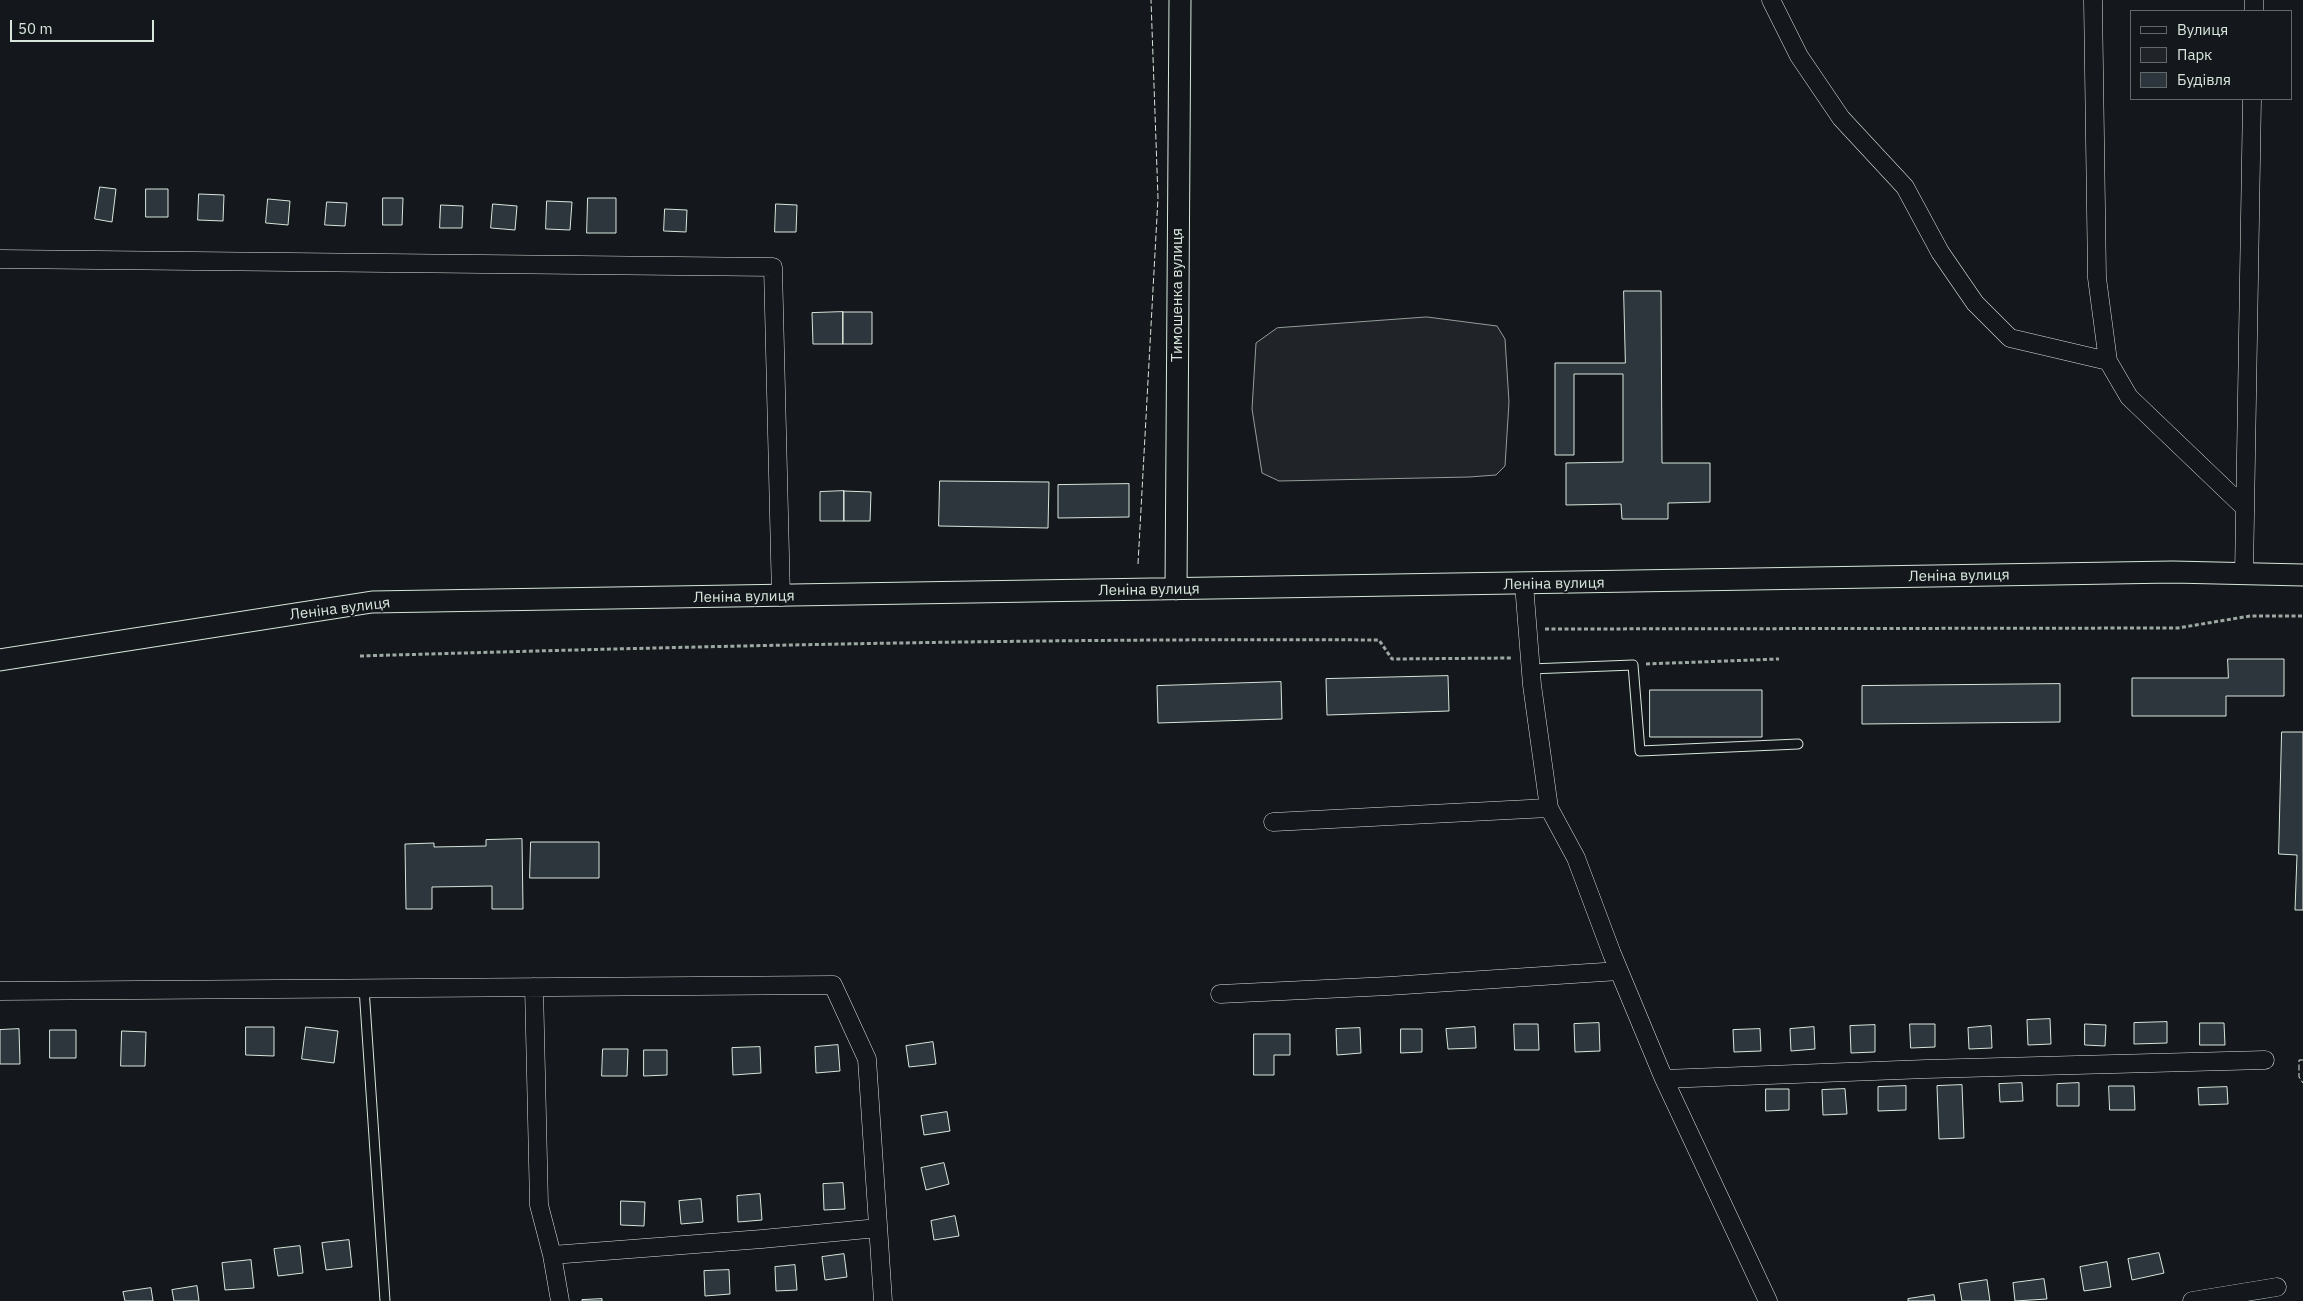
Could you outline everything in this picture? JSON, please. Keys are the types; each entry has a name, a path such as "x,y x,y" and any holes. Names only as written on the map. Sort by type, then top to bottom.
{"street":[{"name":"Тимошенка вулиця","path":"1176,589 1180,0"},
{"path":"1771,0 1809,72 1841,118 1905,187 1940,252 1975,303 2010,338 2108,361"},
{"path":"2093,0 2097,278 2108,361 2130,398 2245,508"},
{"path":"2244,574 2252,100"},
{"path":"0,259 773,267 781,597"},
{"name":"Леніна вулиця","path":"0,660 372,602 781,597 2164,572 2303,575"},
{"path":"1524,584 1530,664 1549,808 1576,858 1619,971 1664,1079 1768,1301"},
{"path":"1273,822 1549,808"},
{"path":"1220,994 1389,986 1619,971"},
{"path":"0,991 833,984 868,1059 883,1301"},
{"path":"534,987 539,1205 552,1255 560,1301"},
{"path":"1664,1079 1926,1069 2265,1060"},
{"path":"552,1255 878,1228"},
{"path":"2192,1301 2277,1287"}],"lane":[{"path":"1530,664 1633,665 1640,751 1798,744"},
{"path":"364,988 384,1301"}],"path":[{"path":"1527,629 2178,628 2250,616 2303,616"},
{"path":"360,656 637,648 1269,639 1379,640 1392,659 1530,664"},
{"path":"1633,665 1779,659"}],"green space":[{"path":"1427,317 1497,326 1505,339 1509,402 1505,466 1496,475 1279,481 1262,473 1252,409 1256,343 1277,328"}],"building":[{"path":"100,187 116,189 112,222 95,219"},
{"path":"146,189 168,189 168,217 146,217"},
{"path":"199,194 224,195 223,221 198,220"},
{"path":"383,198 403,198 402,225 383,225"},
{"path":"588,198 616,198 616,233 587,233"},
{"path":"268,199 290,201 288,225 266,223"},
{"path":"547,201 572,202 570,230 546,229"},
{"path":"327,202 347,203 345,226 325,225"},
{"path":"493,204 517,206 515,230 491,228"},
{"path":"776,204 797,205 796,232 775,232"},
{"path":"441,205 463,206 462,228 440,228"},
{"path":"665,209 687,210 686,232 664,231"},
{"path":"1624,291 1661,291 1662,463 1710,463 1710,502 1668,503 1668,519 1622,519 1621,504 1566,505 1566,463 1623,462 1623,374 1574,374 1574,455 1555,455 1555,363 1625,363"},
{"path":"843,312 843,344 813,344 812,313"},
{"path":"843,312 872,312 872,344 843,344"},
{"path":"940,481 1049,482 1048,528 939,526"},
{"path":"1129,484 1129,517 1058,518 1058,485"},
{"path":"844,491 844,521 820,521 820,492"},
{"path":"844,491 871,492 870,521 844,521"},
{"path":"2228,659 2284,659 2284,696 2226,696 2226,716 2132,716 2132,678 2228,678"},
{"path":"1448,676 1449,711 1327,715 1326,679"},
{"path":"1281,682 1282,719 1158,723 1157,686"},
{"path":"2060,684 2060,722 1862,724 1862,686"},
{"path":"1650,690 1762,690 1762,737 1650,737"},
{"path":"2282,732 2303,732 2303,910 2295,910 2297,855 2279,854"},
{"path":"522,839 523,909 492,909 492,886 432,887 432,909 406,909 405,844 434,843 434,847 486,846 486,840"},
{"path":"531,842 599,842 599,878 530,878"},
{"path":"2050,1019 2051,1044 2028,1045 2027,1020"},
{"path":"2167,1022 2167,1043 2134,1044 2134,1023"},
{"path":"1599,1023 1600,1051 1575,1052 1574,1024"},
{"path":"2200,1023 2224,1023 2225,1045 2200,1045"},
{"path":"1514,1024 1538,1024 1539,1050 1515,1050"},
{"path":"1910,1024 1935,1024 1935,1047 1911,1048"},
{"path":"2085,1024 2106,1025 2105,1046 2085,1045"},
{"path":"1875,1025 1875,1052 1851,1053 1850,1026"},
{"path":"1991,1026 1992,1048 1969,1049 1968,1028"},
{"path":"246,1027 274,1027 274,1056 246,1055"},
{"path":"306,1027 338,1031 334,1063 302,1059"},
{"path":"1475,1027 1476,1048 1448,1049 1446,1029"},
{"path":"1814,1027 1815,1049 1791,1051 1790,1029"},
{"path":"1360,1028 1361,1053 1337,1055 1336,1029"},
{"path":"19,1029 20,1064 0,1064 0,1030"},
{"path":"1401,1029 1422,1029 1422,1052 1401,1053"},
{"path":"1760,1029 1761,1051 1734,1052 1733,1030"},
{"path":"50,1030 76,1030 76,1058 50,1058"},
{"path":"122,1031 146,1032 145,1066 121,1066"},
{"path":"1254,1034 1290,1034 1290,1055 1274,1055 1274,1075 1254,1075"},
{"path":"933,1042 936,1064 909,1067 906,1046"},
{"path":"838,1045 840,1071 816,1073 815,1047"},
{"path":"760,1047 761,1073 733,1075 732,1048"},
{"path":"603,1049 628,1049 627,1076 602,1076"},
{"path":"644,1050 667,1050 667,1075 644,1076"},
{"path":"2022,1083 2023,1101 2000,1102 1999,1084"},
{"path":"2079,1083 2079,1106 2057,1106 2057,1084"},
{"path":"1962,1085 1964,1138 1939,1139 1937,1086"},
{"path":"1906,1086 1906,1110 1878,1111 1878,1087"},
{"path":"2109,1086 2134,1086 2135,1110 2110,1110"},
{"path":"2227,1087 2228,1104 2199,1105 2198,1088"},
{"path":"1766,1089 1789,1089 1789,1110 1766,1111"},
{"path":"1845,1089 1847,1114 1823,1115 1822,1090"},
{"path":"947,1112 950,1131 924,1135 921,1116"},
{"path":"944,1163 949,1184 926,1190 921,1168"},
{"path":"843,1183 845,1209 824,1210 823,1184"},
{"path":"760,1194 762,1220 738,1222 737,1196"},
{"path":"701,1199 703,1222 681,1224 679,1201"},
{"path":"621,1201 645,1202 644,1226 621,1225"},
{"path":"955,1216 959,1236 934,1240 931,1221"},
{"path":"349,1240 352,1267 326,1270 322,1243"},
{"path":"300,1246 303,1273 278,1276 274,1249"},
{"path":"2159,1253 2164,1273 2132,1280 2128,1259"},
{"path":"844,1254 847,1277 825,1280 822,1257"},
{"path":"251,1260 254,1288 225,1290 222,1263"},
{"path":"2107,1262 2111,1287 2084,1291 2080,1267"},
{"path":"795,1265 797,1290 776,1291 775,1267"},
{"path":"729,1270 730,1294 705,1296 704,1271"},
{"path":"2044,1279 2047,1299 2015,1301 2013,1283"},
{"path":"1987,1280 1990,1301 1962,1301 1959,1284"},
{"path":"197,1286 199,1301 174,1301 172,1290"},
{"path":"151,1288 153,1301 125,1301 123,1292"},
{"path":"1934,1295 1935,1301 1908,1301 1908,1299"},
{"path":"602,1299 602,1301 582,1301 582,1300"}],"fence":[{"path":"1138,564 1158,198 1151,0"},
{"path":"2303,1060 2299,1060 2299,1077 2303,1083"}]}
